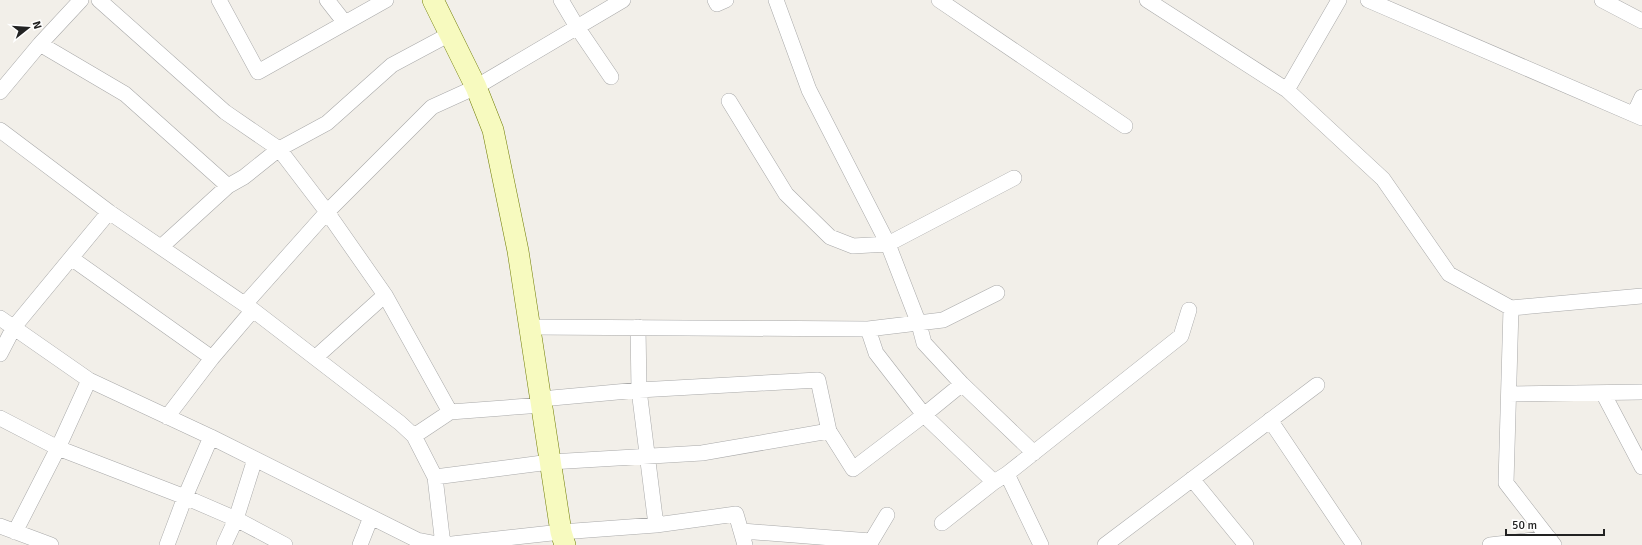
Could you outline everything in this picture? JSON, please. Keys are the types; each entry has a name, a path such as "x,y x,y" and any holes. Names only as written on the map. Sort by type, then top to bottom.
{"street":[{"path":"0,92 40,44 80,0"},
{"path":"99,0 225,112 279,149 327,212 385,295 450,412"},
{"path":"219,0 258,72 386,0"},
{"path":"328,0 346,23"},
{"path":"433,0 476,87 493,130 518,251 563,538"},
{"path":"561,0 577,27 611,77"},
{"path":"167,417 249,307 327,212 432,108 476,87 623,0"},
{"path":"715,0 717,4 726,0"},
{"path":"776,0 809,90 888,244 920,324 924,343 962,384 1034,453"},
{"path":"939,0 958,5 1125,126"},
{"path":"1147,0 1287,90 1384,179 1449,274 1511,308 1642,296"},
{"path":"1287,90 1339,0"},
{"path":"1368,0 1638,116 1642,97"},
{"path":"1602,0 1642,21"},
{"path":"161,247 228,186 244,177 279,149 327,123 392,65 450,34"},
{"path":"40,44 125,94 228,186"},
{"path":"729,101 786,194 830,237 853,246 888,244 1014,178"},
{"path":"0,130 109,212 249,307 316,357 400,423 414,436 435,476 433,544"},
{"path":"0,354 14,327 109,212"},
{"path":"71,258 212,358"},
{"path":"530,327 868,329 920,324 943,320 997,293"},
{"path":"316,357 385,295"},
{"path":"1511,308 1506,483 1551,541"},
{"path":"942,523 1034,453 1181,336 1189,310"},
{"path":"0,318 89,380 211,437 418,540 433,544 563,538 736,514 743,538 870,543 887,514"},
{"path":"638,327 639,390 656,525"},
{"path":"868,329 876,353 924,415 1001,478 1041,545"},
{"path":"15,532 58,448 89,380"},
{"path":"414,436 450,412 639,390 818,380 829,431 853,469 962,384"},
{"path":"1105,545 1317,385"},
{"path":"1509,394 1642,392"},
{"path":"1603,393 1640,459"},
{"path":"0,418 58,448 185,497 236,519 285,545"},
{"path":"1270,420 1354,545"},
{"path":"435,476 550,462 702,453 829,431"},
{"path":"167,545 185,497 211,437"},
{"path":"224,545 236,519 255,459"},
{"path":"1192,479 1246,545"},
{"path":"360,545 371,517"},
{"path":"0,526 42,544"},
{"path":"1490,545 1551,541"}]}
